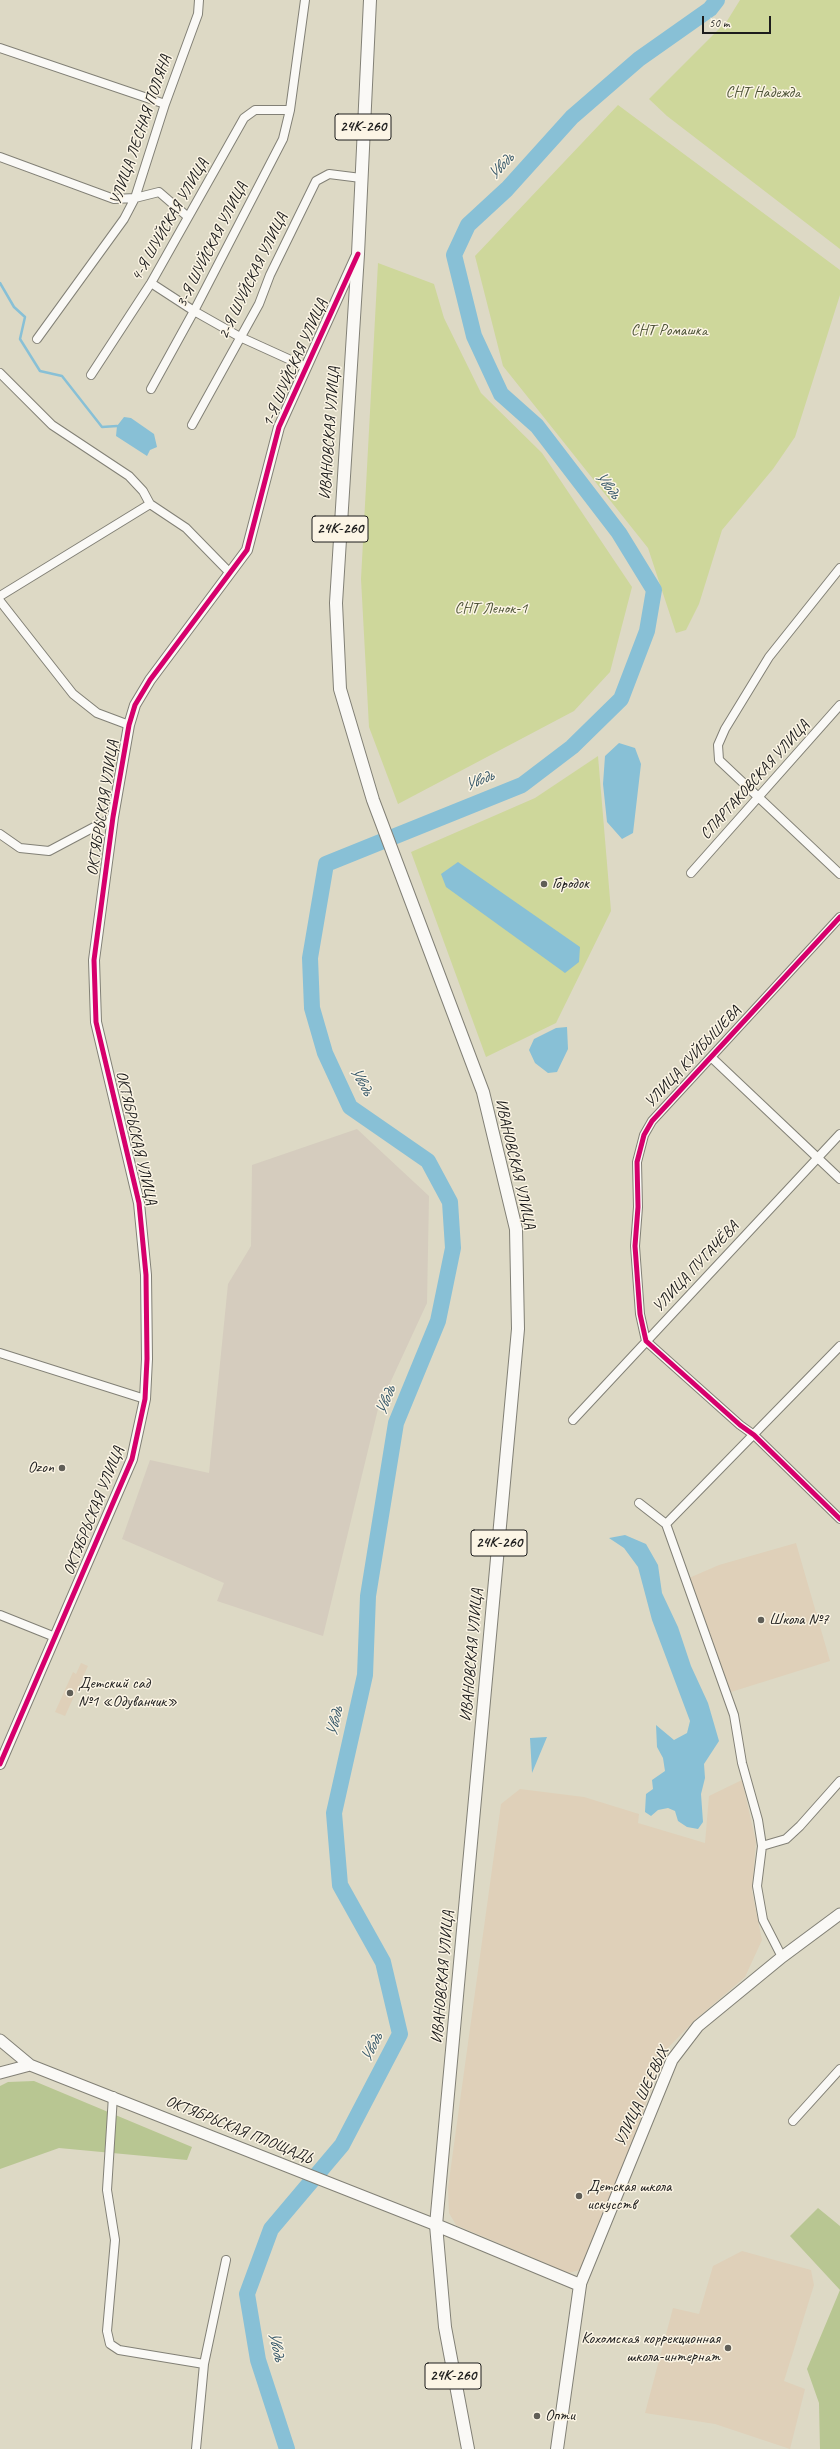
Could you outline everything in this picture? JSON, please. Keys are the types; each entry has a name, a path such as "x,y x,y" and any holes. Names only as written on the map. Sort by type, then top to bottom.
{"main road":[{"name":"24К-260","path":"358,254 370,0"},
{"name":"ИВАНОВСКАЯ УЛИЦА","path":"358,254 336,603 340,689 373,800 483,1092 516,1229 518,1330 436,2225 445,2327 468,2449"},
{"name":"УЛИЦА ШЕЕВЫХ","path":"580,2285 672,2060 698,2026 782,1957 840,1914"},
{"name":"ОКТЯБРЬСКАЯ ПЛОЩАДЬ","path":"0,2040 30,2065 113,2096 282,2165 436,2225"},
{"path":"0,2073 30,2065"},
{"path":"436,2225 580,2285 557,2449"}],"street":[{"name":"УЛИЦА ЛЕСНАЯ ПОЛЯНА","path":"37,339 124,219 135,198 164,104 198,14 199,0"},
{"path":"290,110 305,0"},
{"path":"0,48 164,104"},
{"name":"4-Я ШУЙСКАЯ УЛИЦА","path":"91,375 151,283 244,118 255,110 290,110"},
{"name":"3-Я ШУЙСКАЯ УЛИЦА","path":"151,389 194,311 283,139 290,110"},
{"path":"0,157 114,199 135,198 159,192 188,217"},
{"name":"2-Я ШУЙСКАЯ УЛИЦА","path":"192,425 259,304 270,275 316,181 329,174 361,178"},
{"name":"1-Я ШУЙСКАЯ УЛИЦА","path":"230,573 247,550 279,427 358,254"},
{"path":"151,283 194,311 240,337 306,367"},
{"path":"0,373 52,426 129,476 143,491 150,504 186,528 230,573"},
{"path":"0,596 150,504"},
{"path":"840,568 769,657 725,729 718,745 719,760 840,874"},
{"name":"ОКТЯБРЬСКАЯ УЛИЦА","path":"0,1764 132,1459 145,1399 147,1359 146,1274 140,1202 96,1022 94,960 113,817 129,725 135,705 150,680 230,573"},
{"path":"0,601 73,694 97,712 129,725"},
{"name":"СПАРТАКОВСКАЯ УЛИЦА","path":"691,873 840,705"},
{"path":"0,834 20,848 49,851 113,817"},
{"name":"УЛИЦА КУЙБЫШЕВА","path":"646,1341 640,1314 635,1246 638,1207 637,1162 644,1135 652,1121 840,917"},
{"path":"711,1057 840,1179"},
{"name":"УЛИЦА ПУГАЧЁВА","path":"573,1420 840,1134"},
{"path":"646,1341 740,1425 754,1435 840,1519"},
{"path":"666,1524 840,1346"},
{"path":"0,1353 145,1399"},
{"path":"639,1503 666,1524 734,1714 742,1763 758,1820 762,1846 757,1886 763,1920 782,1957"},
{"path":"0,1615 55,1637"},
{"path":"762,1846 786,1839 800,1826 840,1781"},
{"path":"794,2121 840,2069"},
{"path":"113,2096 107,2190 115,2240 107,2331 110,2344 119,2350 204,2364"},
{"path":"196,2449 204,2364 226,2260"}],"shaded area":[{"path":"357,1129 429,1196 427,1303 378,1409 323,1636 217,1601 224,1583 122,1539 150,1460 209,1473 228,1284 251,1246 252,1165"},
{"name":"Школа №7","path":"796,1543 830,1661 731,1692 689,1578 719,1565"},
{"name":"Детский сад №1 «Одуванчик»","path":"81,1663 88,1666 65,1716 55,1712 73,1672 76,1674"},
{"path":"742,1780 756,1842 752,1891 762,1940 745,1977 695,2020 665,2051 630,2148 580,2270 568,2273 456,2225 449,2213 448,2188 501,1804 520,1789 584,1797 639,1814 638,1823 705,1843 709,1796"},
{"name":"Кохомская коррекционная школа-интернат","path":"742,2251 811,2270 814,2285 784,2381 805,2389 790,2449 715,2424 645,2413 673,2308 699,2314 713,2266"}],"green space":[{"name":"СНТ Надежда","path":"740,0 840,0 840,249 667,116 649,99 727,21"},
{"name":"СНТ Ромашка","path":"618,105 840,270 840,295 795,437 773,469 722,530 699,604 686,630 676,633 648,548 503,366 475,256"},
{"name":"СНТ Ленок-1","path":"378,263 434,284 444,318 481,393 542,453 632,587 610,672 574,711 398,804 369,727 361,579"},
{"path":"598,756 611,911 556,1023 486,1057 411,852 535,798"},
{"path":"34,2081 192,2147 187,2160 59,2148 0,2169 0,2086 8,2082"},
{"path":"818,2208 840,2226 840,2290 790,2236"},
{"path":"840,2290 840,2449 820,2449 819,2403 807,2369"}],"water":[{"path":"124,417 131,418 154,434 157,447 150,450 147,456 116,436 117,426"},
{"path":"619,743 635,748 641,764 633,833 622,839 607,822 603,784 605,756"},
{"path":"458,862 580,947 579,962 565,973 446,887 441,874"},
{"path":"567,1027 568,1049 557,1072 548,1073 535,1063 529,1050 534,1039 556,1028"},
{"path":"625,1535 646,1544 658,1565 662,1593 678,1627 691,1666 708,1703 719,1741 704,1764 705,1778 701,1794 703,1822 698,1829 687,1827 678,1821 675,1811 668,1808 658,1810 651,1816 645,1812 646,1794 653,1789 652,1780 665,1771 663,1758 657,1747 656,1725 674,1740 687,1733 690,1721 652,1620 638,1567 624,1548 609,1538"},
{"path":"547,1737 532,1773 530,1738"}],"waterway":[{"name":"Уводь","path":"287,2449 258,2360 247,2294 271,2229 342,2145 400,2034 383,1962 340,1885 334,1813 365,1675 368,1596 396,1423 438,1321 453,1248 450,1202 428,1161 350,1107 325,1053 312,1008 310,958 326,864 522,785 572,747 621,699 647,631 654,590 619,533 537,426 501,394 474,336 454,255 468,225 507,189 572,117 639,59 710,9 717,0"},
{"path":"0,283 14,307 25,317 20,339 40,371 62,376 102,427 117,426"}],"cycle path":[{"path":"0,1764 132,1459 145,1399 147,1359 146,1275 139,1203 96,1022 94,960 113,817 129,725 135,705 150,680 247,550 279,427 358,254"},
{"path":"840,917 652,1121 644,1135 637,1162 638,1207 635,1246 640,1314 646,1341 740,1425 754,1435 840,1519"}],"place":[{"name":"Городок","path":"544,884"},
{"name":"Ozon","path":"62,1468"},
{"name":"Школа №7","path":"761,1620"},
{"name":"Детский сад №1 «Одуванчик»","path":"70,1693"},
{"name":"Детская школа искусств","path":"579,2196"},
{"name":"Кохомская коррекционная школа-интернат","path":"728,2348"},
{"name":"Опти","path":"537,2416"}]}
